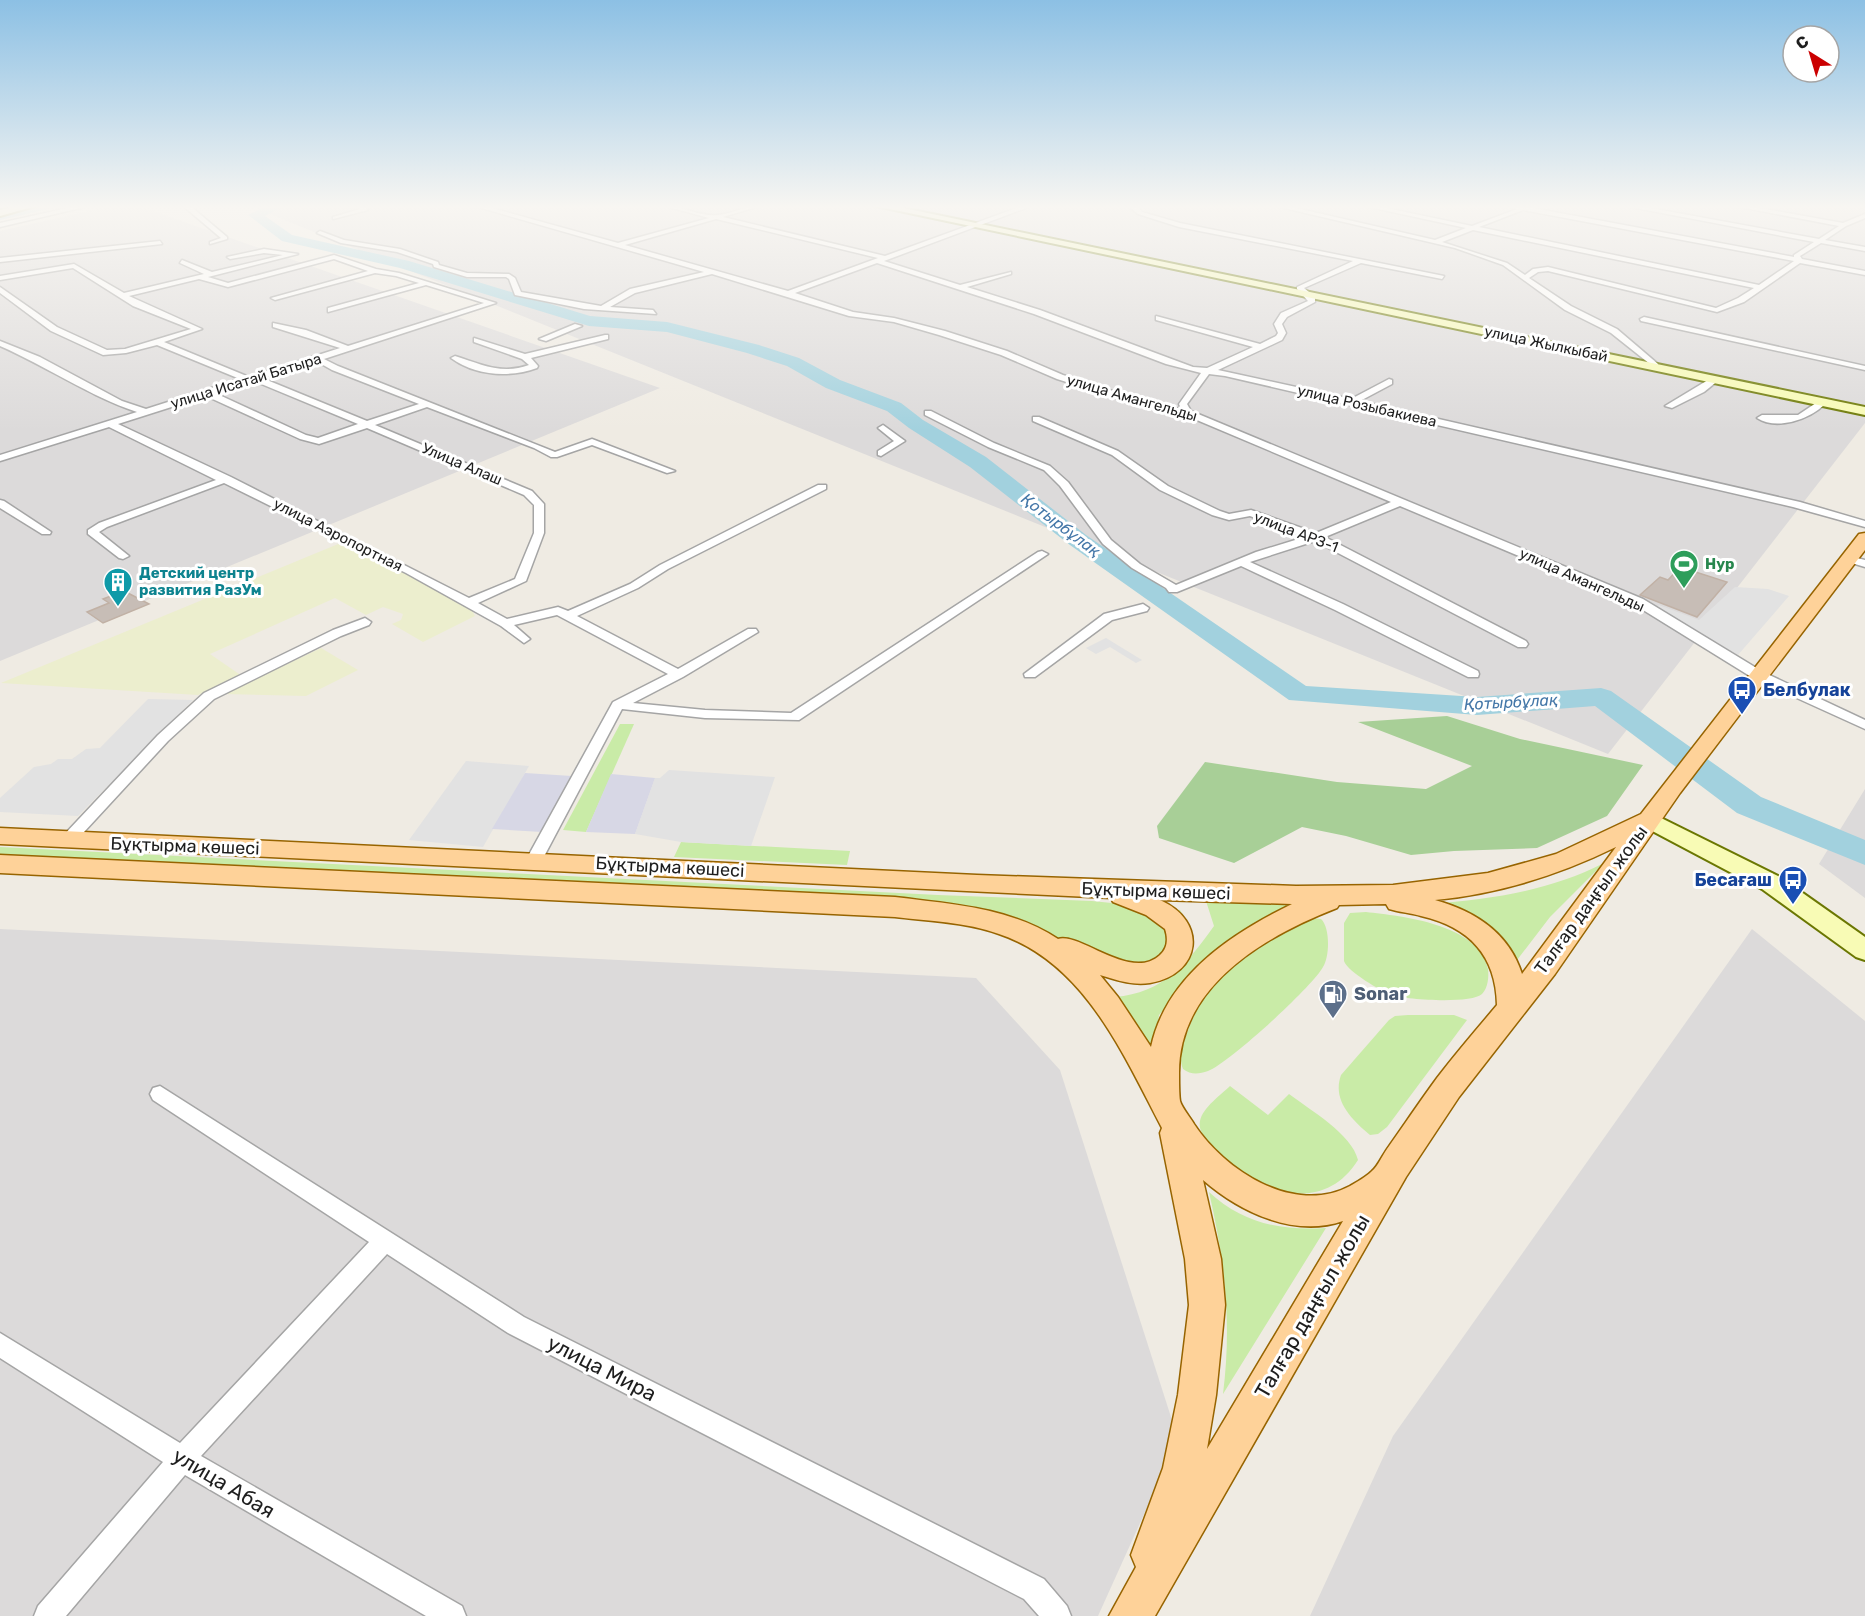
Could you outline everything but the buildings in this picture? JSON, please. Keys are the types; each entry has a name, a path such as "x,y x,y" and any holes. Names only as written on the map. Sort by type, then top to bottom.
{"main road":[{"name":"Талғар даңғыл жолы","path":"1130,1616 1384,1182 1448,1088 1512,1008 1672,788 1758,675 1857,562 1865,538"},
{"name":"Талғар даңғыл жолы","path":"1341,896 1428,891 1505,879 1536,871 1643,828"},
{"name":"Бұқтырма көшесі","path":"0,836 1108,889 1341,896"},
{"name":"Бұқтырма көшесі","path":"0,864 895,908 980,920 1021,931 1068,961 1113,1010 1147,1067 1166,1105"},
{"path":"1021,931 1098,963 1129,972 1146,973 1171,963 1178,952 1181,940 1180,929 1174,921 1146,904 1108,889"},
{"name":"Талғар даңғыл жолы","path":"1341,896 1431,908 1476,928 1500,955 1507,967 1511,981 1512,1008"},
{"path":"1341,896 1298,912 1255,935 1227,955 1205,977 1188,999 1168,1036 1164,1079 1166,1105 1182,1134 1206,1164 1244,1192 1272,1205 1292,1210 1316,1211 1358,1199 1384,1182"},
{"name":"Талғар даңғыл жолы","path":"1130,1616 1184,1468 1203,1350 1207,1305 1203,1259 1186,1171 1166,1105"}],"street":[{"path":"0,288 3,297 11,296 27,311 54,329 106,353 126,351 198,329 122,296 98,280"},
{"path":"122,296 184,280"},
{"path":"211,280 228,285 245,280"},
{"path":"275,298 340,280"},
{"path":"418,280 426,283"},
{"path":"513,280 518,293 523,296 584,307 653,312"},
{"path":"604,307 633,291 675,280"},
{"name":"улица Амангельды","path":"747,280 852,314 894,320 942,333 1004,353 1059,377 1145,404 1188,413 1639,602 1758,675 1865,725"},
{"path":"788,292 821,280"},
{"name":"улица Розыбакиева","path":"943,280 1036,312 1169,362 1206,372 1225,373 1796,504 1865,524"},
{"path":"961,287 984,280"},
{"name":"улица Жылкыбай","path":"1236,280 1303,292 1865,411"},
{"path":"1188,413 1183,404 1206,372 1279,338 1282,333 1278,324 1284,315 1311,302 1312,299 1303,292 1324,280"},
{"path":"1527,280 1568,308 1614,331 1655,366"},
{"path":"1595,280 1717,310 1741,300 1768,280"},
{"path":"1726,280 1758,287"},
{"path":"330,310 426,283"},
{"name":"улица Исатай Батыра","path":"2,455 350,349 492,303 426,283"},
{"path":"1159,318 1261,347"},
{"path":"1644,318 1865,368"},
{"path":"276,325 350,349"},
{"path":"543,339 578,326"},
{"path":"525,357 605,337"},
{"path":"455,358 487,371 506,373 522,372 534,366 525,357 477,340"},
{"name":"Улица Алаш","path":"157,342 369,425 528,493 539,504 539,533 520,580 468,603"},
{"path":"0,343 69,375 119,403 145,412"},
{"path":"319,358 335,368 537,446 554,455 592,442 670,471"},
{"path":"1669,406 1701,390 1716,379"},
{"path":"1352,402 1389,382"},
{"path":"207,393 319,441 427,404"},
{"path":"1762,418 1800,419 1822,402"},
{"path":"928,413 1000,449 1047,468 1064,484 1107,542 1136,566 1156,580 1171,586 1173,590 1260,554 1316,537 1400,502"},
{"name":"улица АРЗ-1","path":"1036,419 1115,453 1164,488 1216,513 1229,517 1251,513 1316,537 1522,644"},
{"name":"улица Аэропортная","path":"109,423 166,453 227,479 410,571 506,623 524,639"},
{"path":"881,453 900,441 883,428"},
{"path":"123,556 92,532 103,525 227,479"},
{"path":"568,616 634,586 664,567 822,487"},
{"path":"0,503 46,532"},
{"path":"618,705 705,714 794,717 1042,554"},
{"path":"1241,562 1339,606 1473,674"},
{"path":"1030,674 1046,660 1108,617 1143,608"},
{"path":"506,623 558,611 678,674"},
{"path":"67,841 164,738 209,696 365,622"},
{"path":"534,860 618,705 752,632"},
{"path":"1643,828 1771,883 1865,950"},
{"name":"улица Мира","path":"160,1094 516,1325 1034,1589 1057,1616"},
{"path":"48,1616 182,1459 384,1241"},
{"name":"улица Абая","path":"0,1345 182,1459 452,1616"}],"shaded area":[{"path":"0,280 352,280 660,388 0,661"},
{"path":"434,280 1865,280 1865,423 1608,754"},
{"path":"1735,587 1768,589 1789,596 1738,655 1656,609 1659,605 1699,620"},
{"path":"1106,638 1142,660 1136,663 1110,647 1096,654 1086,648"},
{"path":"148,699 193,700 78,816 0,812 0,798 34,767 51,764 58,759 72,759 86,749 100,748"},
{"path":"466,761 529,766 483,847 409,840"},
{"path":"669,770 775,777 751,846 681,842 635,834 655,778 660,778"},
{"path":"525,773 572,776 542,832 492,829"},
{"path":"611,774 655,778 635,834 586,832"},
{"path":"1865,789 1865,898 1819,864"},
{"path":"0,929 976,978 1060,1070 1178,1439 1098,1616 0,1616"},
{"path":"1752,929 1865,1021 1865,1616 1310,1616 1393,1436"}],"green space":[{"path":"343,542 468,603 475,616 423,642 392,624 401,620 403,614 383,607 366,615 335,598 210,654 242,676 198,695 1,683"},
{"path":"321,648 358,670 306,696 223,694"},
{"path":"1447,716 1520,739 1643,765 1607,816 1537,848 1411,855 1346,836 1302,827 1234,863 1159,838 1157,826 1205,762 1337,782 1426,789 1472,766 1358,722"},
{"path":"620,724 634,724 586,832 563,830"},
{"path":"681,842 850,851 847,865 674,857"},
{"path":"0,847 1092,901 1180,910 1191,929 1176,954 1122,978 1093,974 1003,917 0,855"},
{"path":"1604,863 1550,917 1517,960 1508,948 1431,904 1520,892 1562,881"},
{"path":"1206,901 1312,902 1203,965 1159,1015 1153,1055 1115,997 1147,990 1160,983 1194,953 1214,926"},
{"path":"1366,912 1418,920 1455,932 1482,954 1488,969 1486,989 1476,997 1438,1000 1392,995 1365,981 1344,961 1344,923 1350,913"},
{"path":"1311,918 1321,919 1327,935 1328,949 1325,962 1316,977 1270,1023 1219,1065 1198,1073 1183,1069 1181,1055 1183,1046 1196,1011 1221,977 1253,950"},
{"path":"1454,1015 1467,1020 1387,1127 1378,1134 1370,1135 1350,1116 1341,1101 1339,1084 1341,1075 1389,1020 1395,1016"},
{"path":"1230,1086 1268,1115 1289,1094 1339,1132 1348,1141 1358,1160 1342,1178 1324,1189 1304,1193 1283,1192 1243,1175 1210,1145 1200,1128 1200,1121 1205,1111"},
{"path":"1209,1192 1235,1211 1263,1223 1293,1228 1326,1228 1223,1394 1227,1317 1223,1268"}],"waterway":[{"name":"Қотырбұлақ","path":"457,280 589,321 667,327 753,349 793,362 833,384 894,407 916,424 978,462 1078,540 1299,694 1477,706 1601,697 1749,805 1865,853"}],"place":[{"name":"Нур","path":"1684,590"},
{"name":"Детский центр развития РазУм","path":"118,608"},
{"name":"Белбулак","path":"1742,716"},
{"name":"Бесағаш","path":"1793,906"},
{"name":"Sonar","path":"1333,1020"}]}
